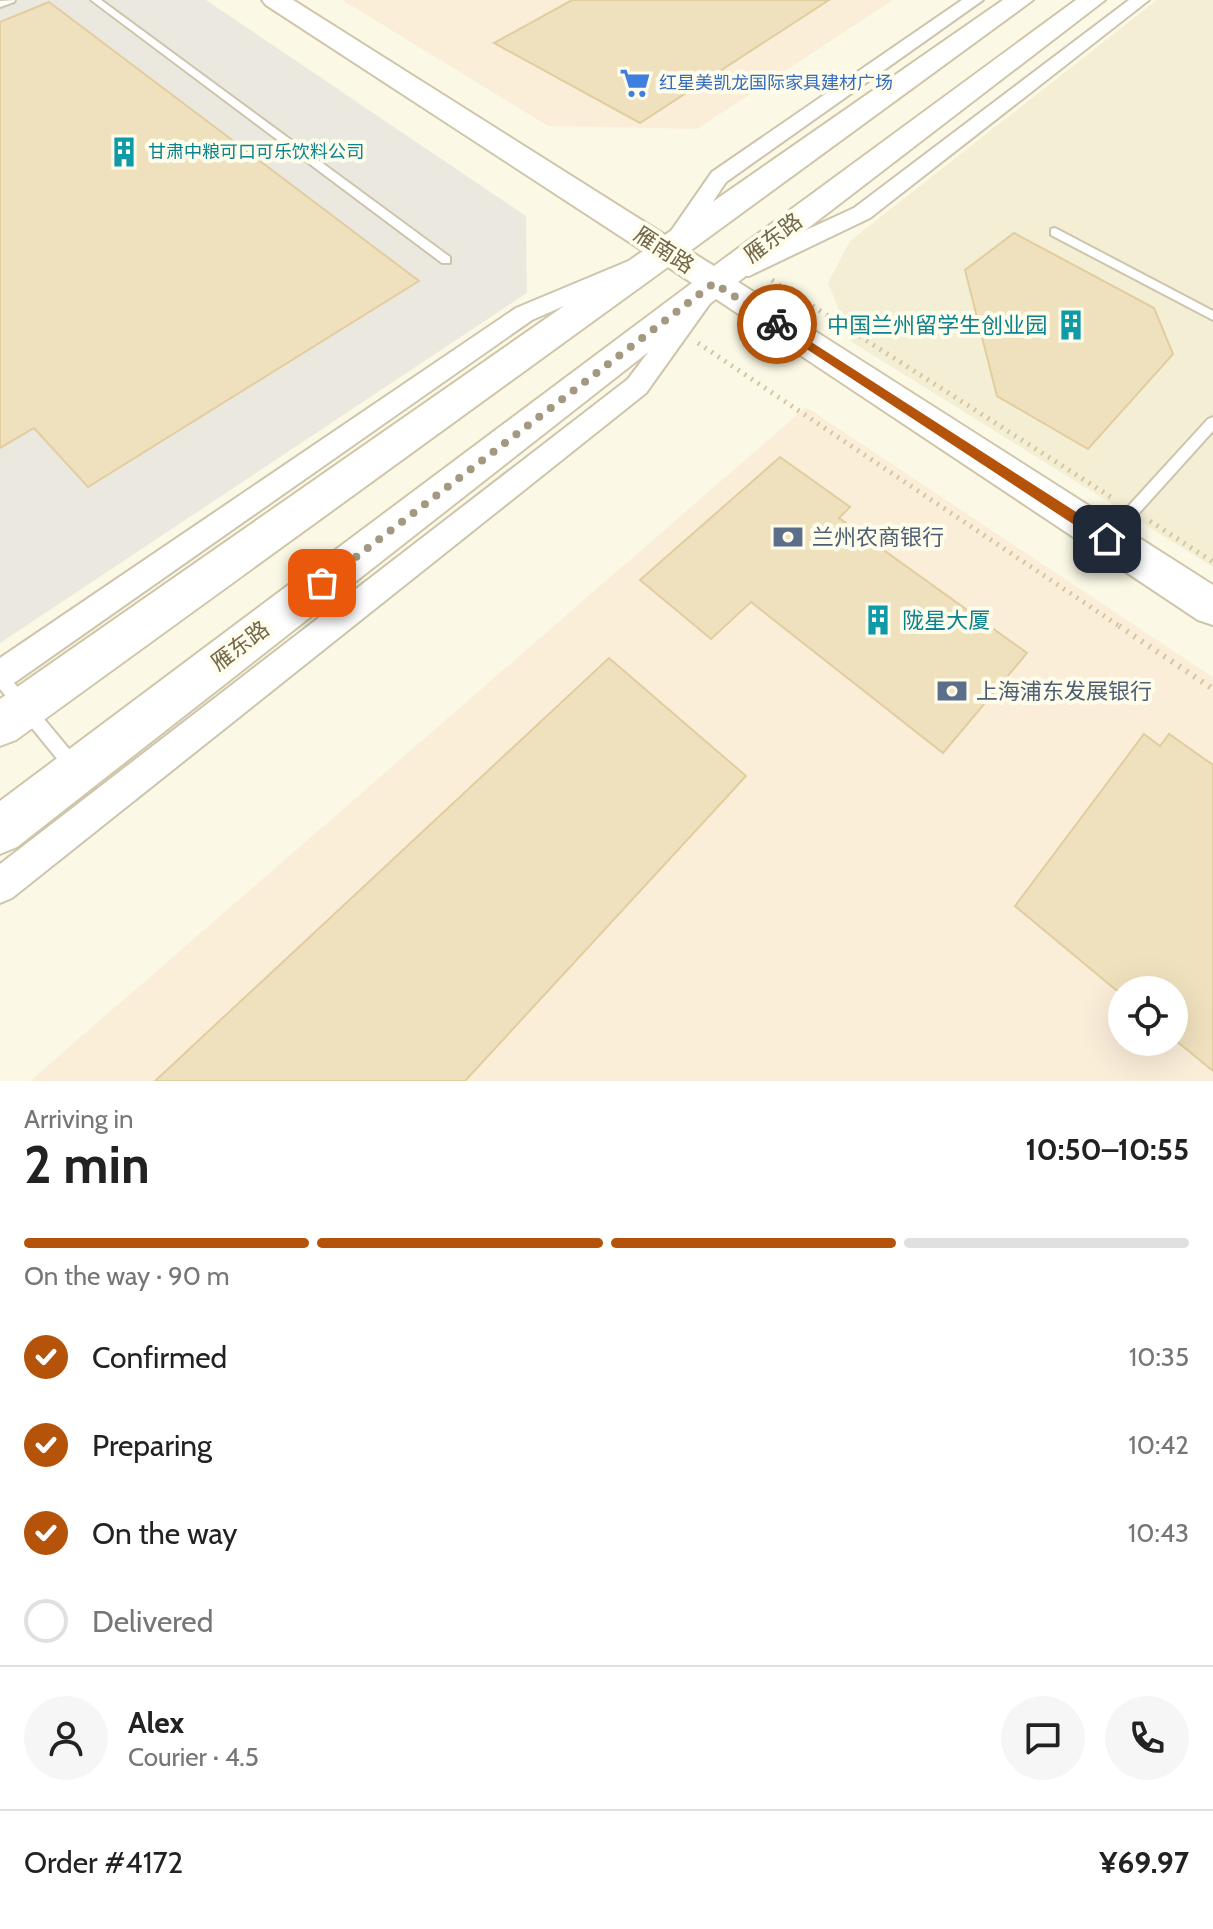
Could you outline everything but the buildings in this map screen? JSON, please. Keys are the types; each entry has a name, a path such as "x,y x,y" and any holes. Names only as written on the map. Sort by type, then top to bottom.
{"main road":[{"name":"雁南路","path":"275,0 1213,607"},
{"path":"12,716 1020,0"},
{"name":"雁东路","path":"0,830 714,283 1092,0"}],"street":[{"path":"0,676 524,314 668,252 719,177 974,0"},
{"path":"0,886 637,386 714,283 862,213 1140,0"}],"lane":[{"path":"0,4 11,0"},
{"path":"95,0 446,260"},
{"path":"1055,232 1213,316"},
{"path":"1107,539 1213,422"},
{"path":"0,676 12,716 77,771"}],"path":[{"path":"750,266 1213,562"},
{"path":"679,330 1213,689"}],"shaded area":[{"path":"0,0 206,0 526,216 527,293 0,643"},
{"path":"342,0 893,0 697,129 548,126"},
{"path":"1157,0 1213,0 1213,567 852,342 828,283 850,241"},
{"path":"806,407 1213,677 1213,1081 30,1081"}],"way so far":[{"path":"322,583 714,283 777,324"}],"place":[{"name":"红星美凯龙国际家具建材广场","path":"635,83"},
{"name":"甘肃中粮可口可乐饮料公司","path":"124,152"},
{"name":"中国兰州留学生创业园","path":"1071,325"},
{"name":"兰州农商银行","path":"788,537"},
{"name":"陇星大厦","path":"878,620"},
{"name":"上海浦东发展银行","path":"952,691"}],"route":[{"path":"777,324 1107,539"}]}
